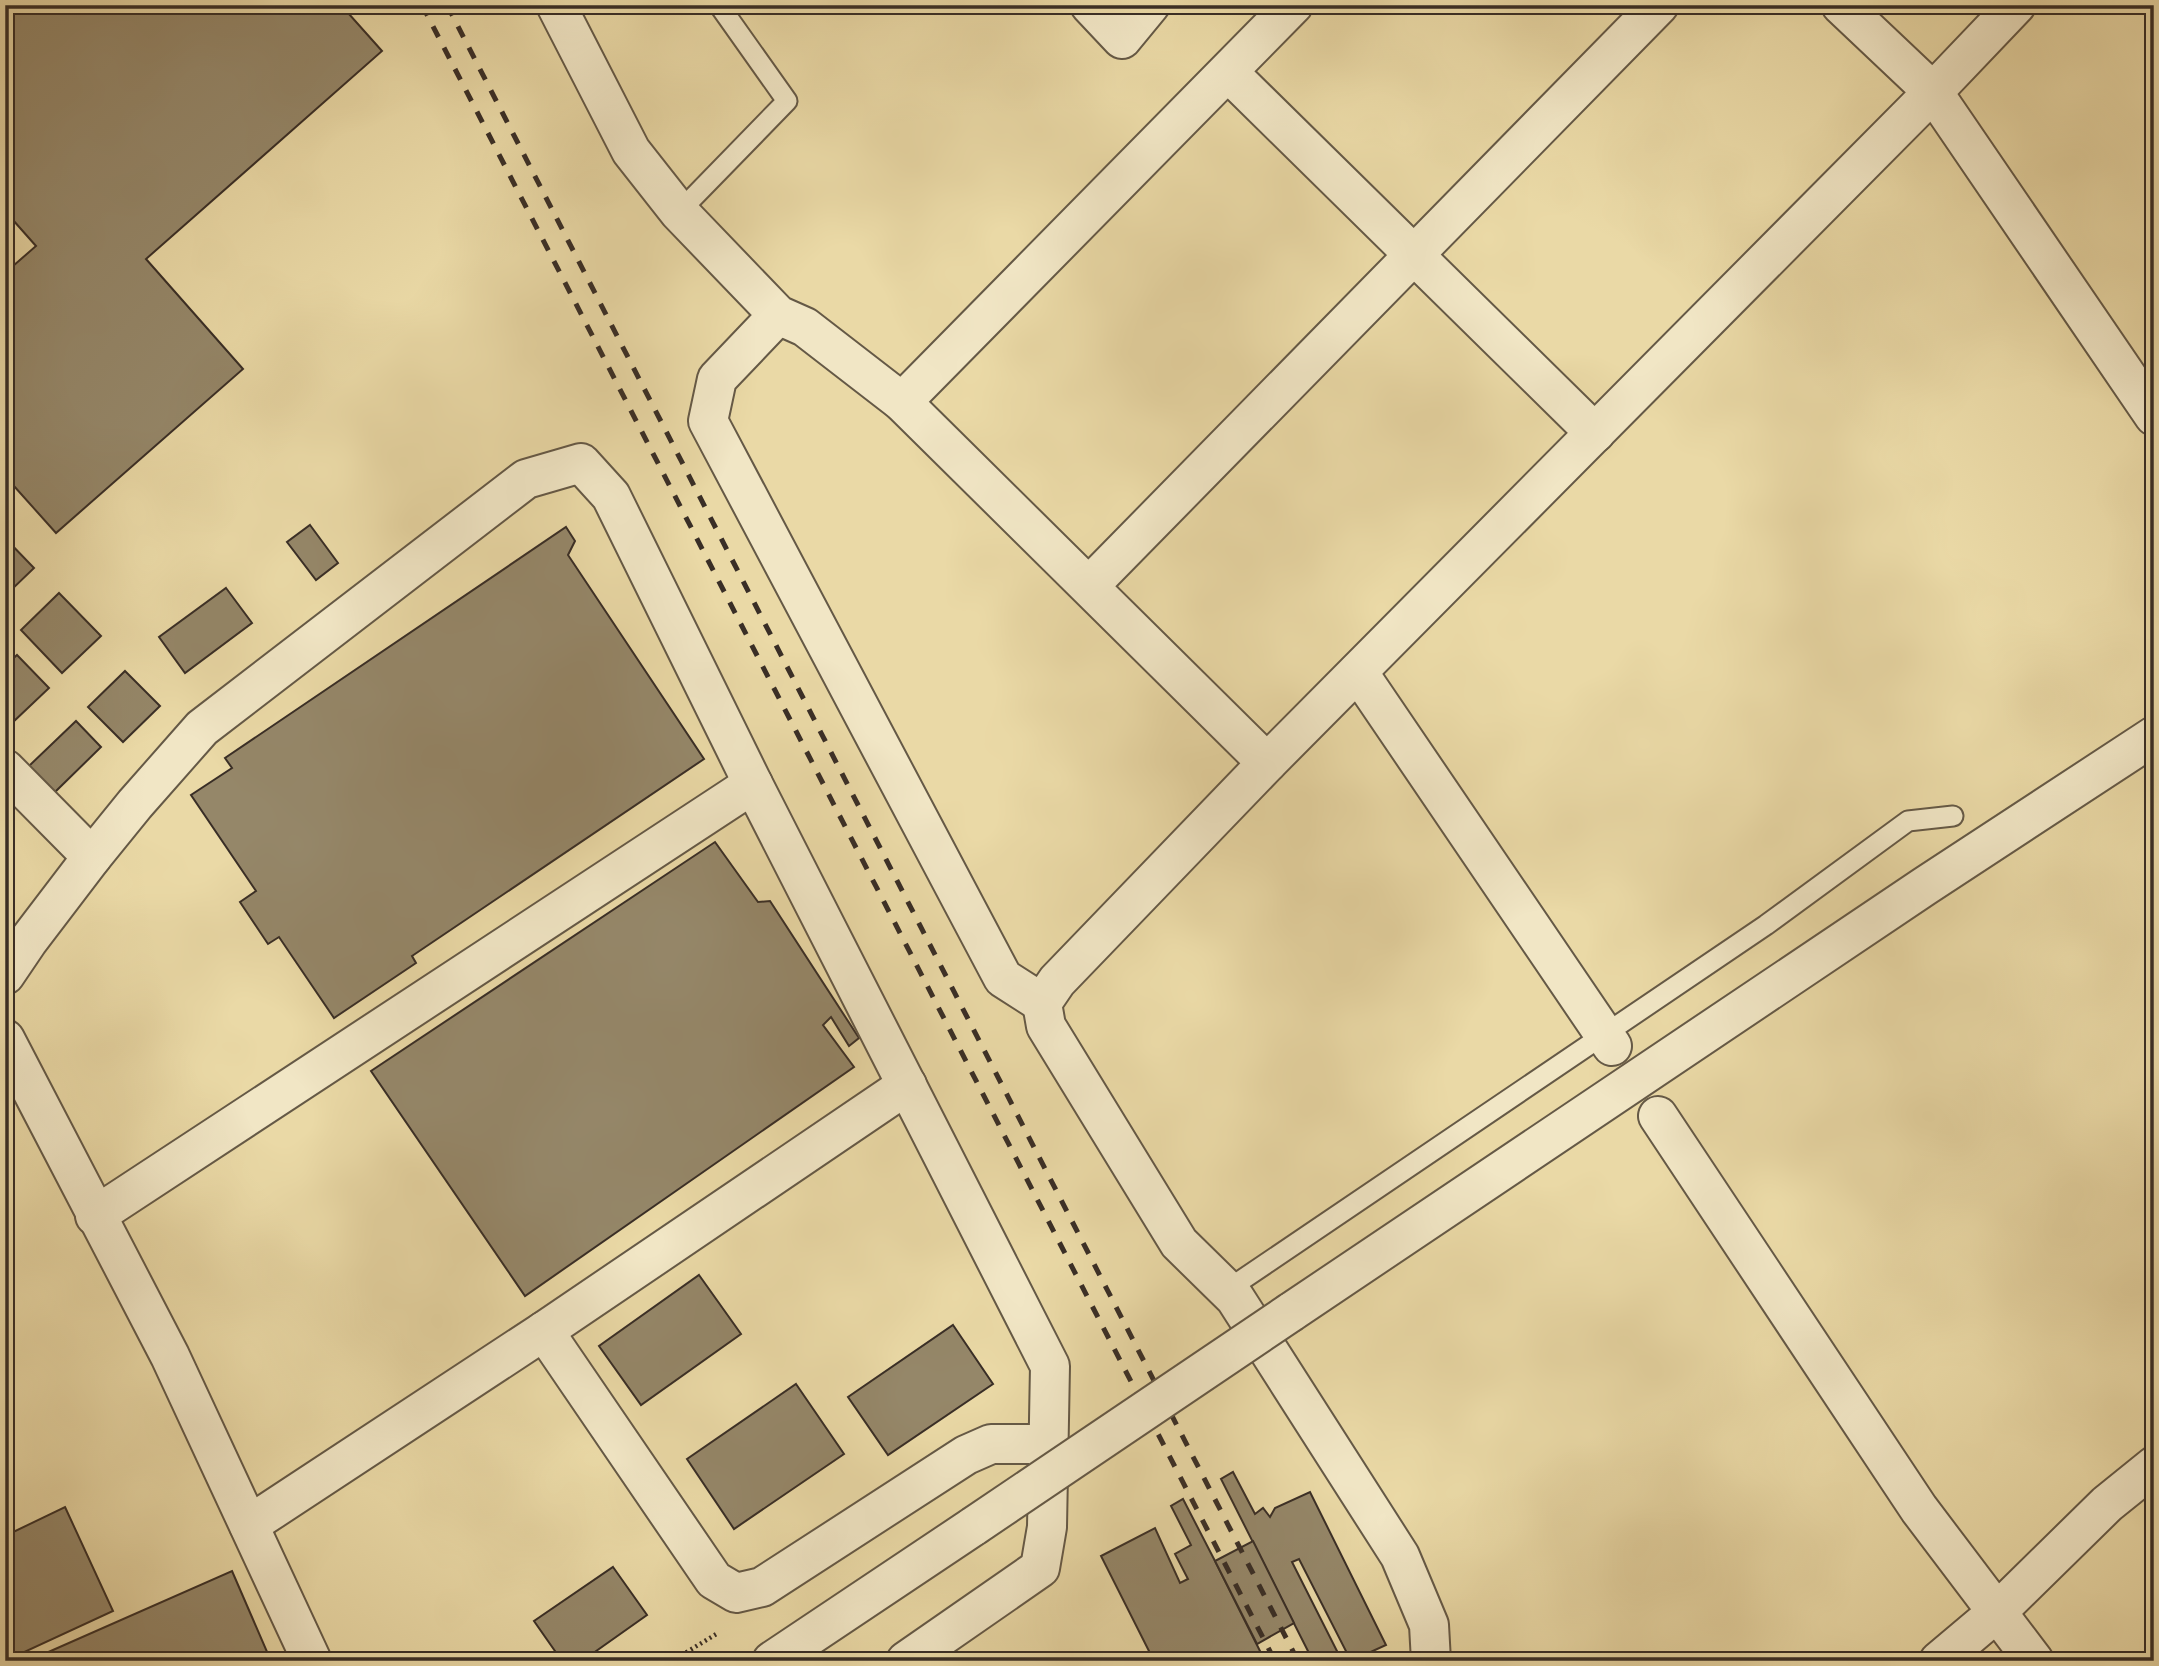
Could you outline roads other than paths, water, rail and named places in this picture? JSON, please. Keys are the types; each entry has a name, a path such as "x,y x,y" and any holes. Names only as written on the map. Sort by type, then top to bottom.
{"street":[{"path":"556,5 631,151 679,212 778,315 804,327 902,402 1267,763"},
{"path":"1090,5 1122,39 1150,5"},
{"path":"902,402 1293,5"},
{"path":"1090,586 1411,255 1659,5"},
{"path":"1841,5 1933,92 2154,416"},
{"path":"1432,1661 1429,1625 1400,1556 1235,1297 1179,1242 1046,1027 1042,1003 1058,981 1267,763 1933,92 2016,5"},
{"path":"1228,72 1411,255 1595,433"},
{"path":"778,315 717,379 709,421 1003,978 1042,1003"},
{"path":"5,975 92,857 202,728 526,479 581,463 611,496 753,784 1050,1366 1047,1527 1040,1568 906,1661"},
{"path":"1358,672 1608,1040"},
{"path":"772,1661 1914,894 2154,736"},
{"path":"5,769 92,857"},
{"path":"95,1216 753,784"},
{"path":"5,1039 170,1356 312,1661"},
{"path":"249,1525 544,1331 907,1086"},
{"path":"1658,1116 1911,1498 2034,1661"},
{"path":"544,1331 714,1580 736,1592 762,1587 966,1455 991,1444 1049,1444"},
{"path":"1939,1661 1996,1613 2107,1504 2154,1466"}],"lane":[{"path":"679,212 787,101 719,5"},
{"path":"1227,1290 1608,1040 1908,821 1953,816"}],"railway":[{"path":"422,5 1275,1661"},
{"path":"447,5 1298,1661"}]}
